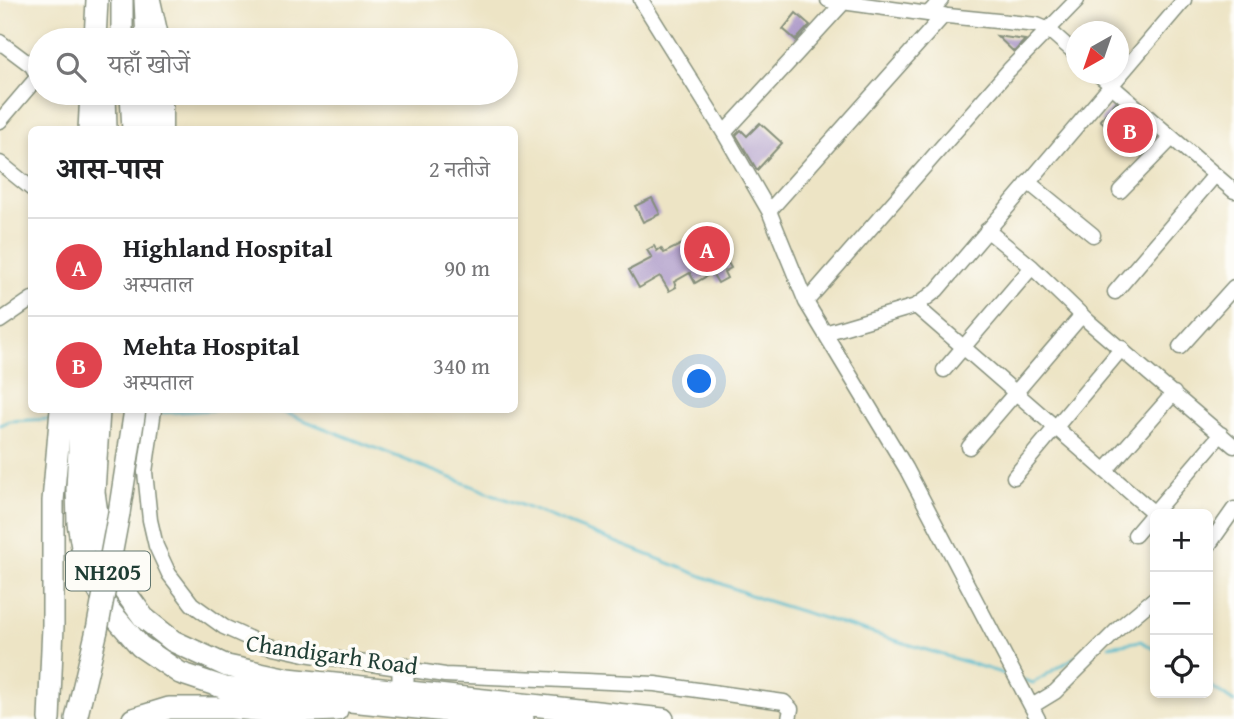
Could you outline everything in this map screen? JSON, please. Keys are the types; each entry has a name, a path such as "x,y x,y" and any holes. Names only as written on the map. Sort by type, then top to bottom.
{"highway":[{"path":"96,28 97,0"},
{"path":"145,0 146,28"},
{"path":"110,28 117,3"},
{"path":"117,3 120,28"},
{"path":"117,3 124,28"},
{"path":"89,126 90,105"},
{"path":"105,105 106,126"},
{"path":"121,105 121,126"},
{"path":"132,105 133,126"},
{"path":"149,105 150,126"},
{"name":"NH205","path":"49,719 54,489 61,413"},
{"name":"Chandigarh Road","path":"81,413 82,491 101,542 123,589 144,618 173,641 227,666 288,678 663,719"},
{"name":"Chandigarh Road","path":"98,413 78,523 85,565 109,611 139,646 180,673 225,688 523,719"},
{"name":"NH205","path":"76,719 97,630 133,413"},
{"path":"54,489 82,491"},
{"path":"403,668 403,691"},
{"path":"133,719 169,708 315,712 374,704"}],"street":[{"path":"153,0 159,28"},
{"path":"641,0 769,211 806,302 906,468 1035,713 1106,640 1150,602"},
{"path":"828,0 928,15 1037,25 1049,30 1066,45"},
{"path":"928,15 941,0"},
{"path":"806,302 1009,70 1077,0"},
{"path":"825,333 916,306 937,290 1184,0"},
{"path":"724,133 844,2"},
{"path":"769,211 943,15"},
{"path":"0,42 28,63"},
{"path":"1111,85 1234,191"},
{"path":"0,121 28,88"},
{"path":"165,105 165,126"},
{"path":"1121,191 1172,138"},
{"path":"3,172 28,187"},
{"path":"1115,292 1215,174"},
{"path":"1028,182 1093,235"},
{"path":"987,230 1234,446"},
{"path":"944,370 1031,267"},
{"path":"1181,347 1234,288"},
{"path":"0,321 28,305"},
{"path":"916,306 964,345 1054,428 1150,510"},
{"path":"969,447 1082,315"},
{"path":"1014,477 1122,348"},
{"path":"1105,471 1174,393"},
{"path":"154,413 145,472 150,520 156,546 169,574 192,604 224,628 264,645 305,654 445,675 655,684 784,702 791,709 789,719"},
{"path":"1159,509 1222,434"},
{"path":"1213,538 1234,509"},
{"path":"1135,536 1150,520"},
{"path":"432,710 453,719"}],"building":[{"path":"796,13 810,25 796,40 783,29"},
{"path":"997,36 1025,40 1014,52"},
{"path":"1116,102 1158,138 1141,156 1100,120"},
{"path":"760,123 782,143 757,170 736,135 741,130 747,136"},
{"path":"652,198 660,214 643,222 635,206"},
{"path":"710,232 731,268 724,272 727,278 718,283 712,273 695,283 690,273 674,282 676,287 669,291 660,276 639,288 629,270 652,258 647,250 654,246 657,251 661,248 664,253 682,244 684,247"}],"waterway":[{"path":"286,413 758,598 1008,675"},
{"path":"107,416 125,415"},
{"path":"0,425 9,421 52,419"},
{"path":"1109,646 1141,641 1150,647"},
{"path":"1024,680 1033,683 1088,649"},
{"path":"1213,687 1234,702"}],"place":[{"name":"Mehta Hospital","path":"1130,130"},
{"name":"Highland Hospital","path":"707,249"}]}
